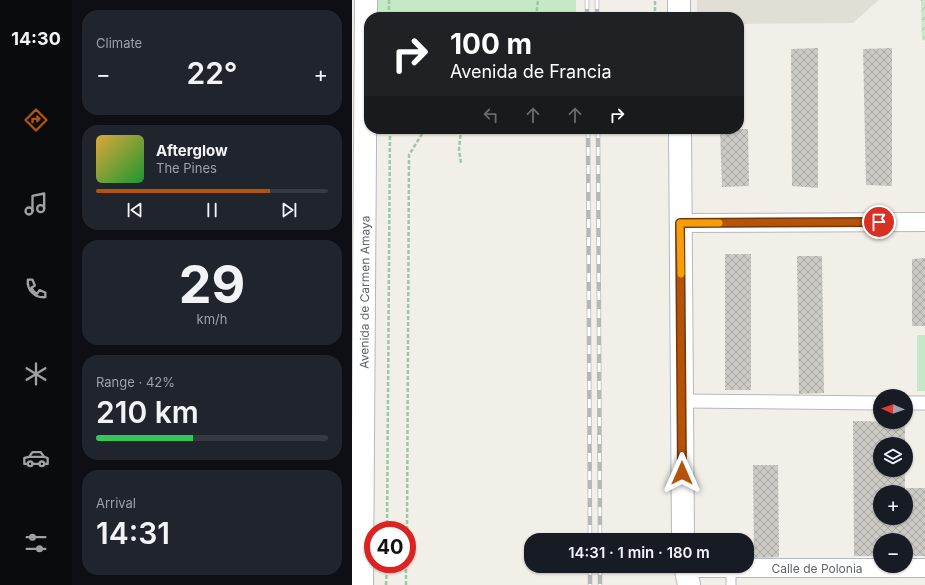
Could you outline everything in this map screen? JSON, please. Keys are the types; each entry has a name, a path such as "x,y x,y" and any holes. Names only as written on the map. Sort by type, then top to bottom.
{"street":[{"name":"Avenida de Carmen Amaya","path":"365,12 366,0"},
{"path":"679,0 679,12"},
{"name":"Avenida de Carmen Amaya","path":"362,585 359,127 364,36"},
{"path":"680,134 683,533"},
{"path":"680,223 925,222"},
{"path":"682,401 873,403"},
{"path":"913,403 925,403"},
{"name":"Calle de Polonia","path":"687,573 731,576 925,568"}],"path":[{"path":"389,0 390,12"},
{"path":"537,12 538,0"},
{"path":"655,0 655,12"},
{"path":"388,521 390,134"},
{"path":"407,521 410,155 422,134"},
{"path":"461,134 459,150 462,163"},
{"path":"386,585 387,573"},
{"path":"406,573 406,585"}],"shaded area":[{"path":"697,0 879,0 853,23 744,24 744,12 697,12"}],"green space":[{"path":"377,0 576,0 576,12 376,12"},
{"path":"921,0 925,0 925,41 922,39"},
{"path":"917,335 925,335 925,391 917,391"}],"building":[{"path":"818,48 818,188 792,186 791,49"},
{"path":"892,48 892,186 866,185 863,49"},
{"path":"744,129 748,129 749,186 722,187 720,134 744,134"},
{"path":"725,254 751,254 751,390 725,390"},
{"path":"797,256 822,256 824,393 799,394"},
{"path":"925,258 925,326 912,326 912,259"},
{"path":"853,421 873,421 873,429 905,429 905,437 873,437 873,477 905,477 905,485 873,485 873,525 913,525 913,488 925,488 925,556 913,556 913,533 873,533 873,556 854,556"},
{"path":"753,465 778,465 779,557 754,558"}],"railway":[{"path":"587,0 587,12"},
{"path":"597,0 597,12"},
{"path":"588,134 590,533"},
{"path":"598,134 600,533"},
{"path":"590,573 590,585"},
{"path":"600,573 600,585"}],"slow traffic":[{"path":"681,274 680,223 719,223"}],"route":[{"path":"682,473 680,223 879,222"}]}
